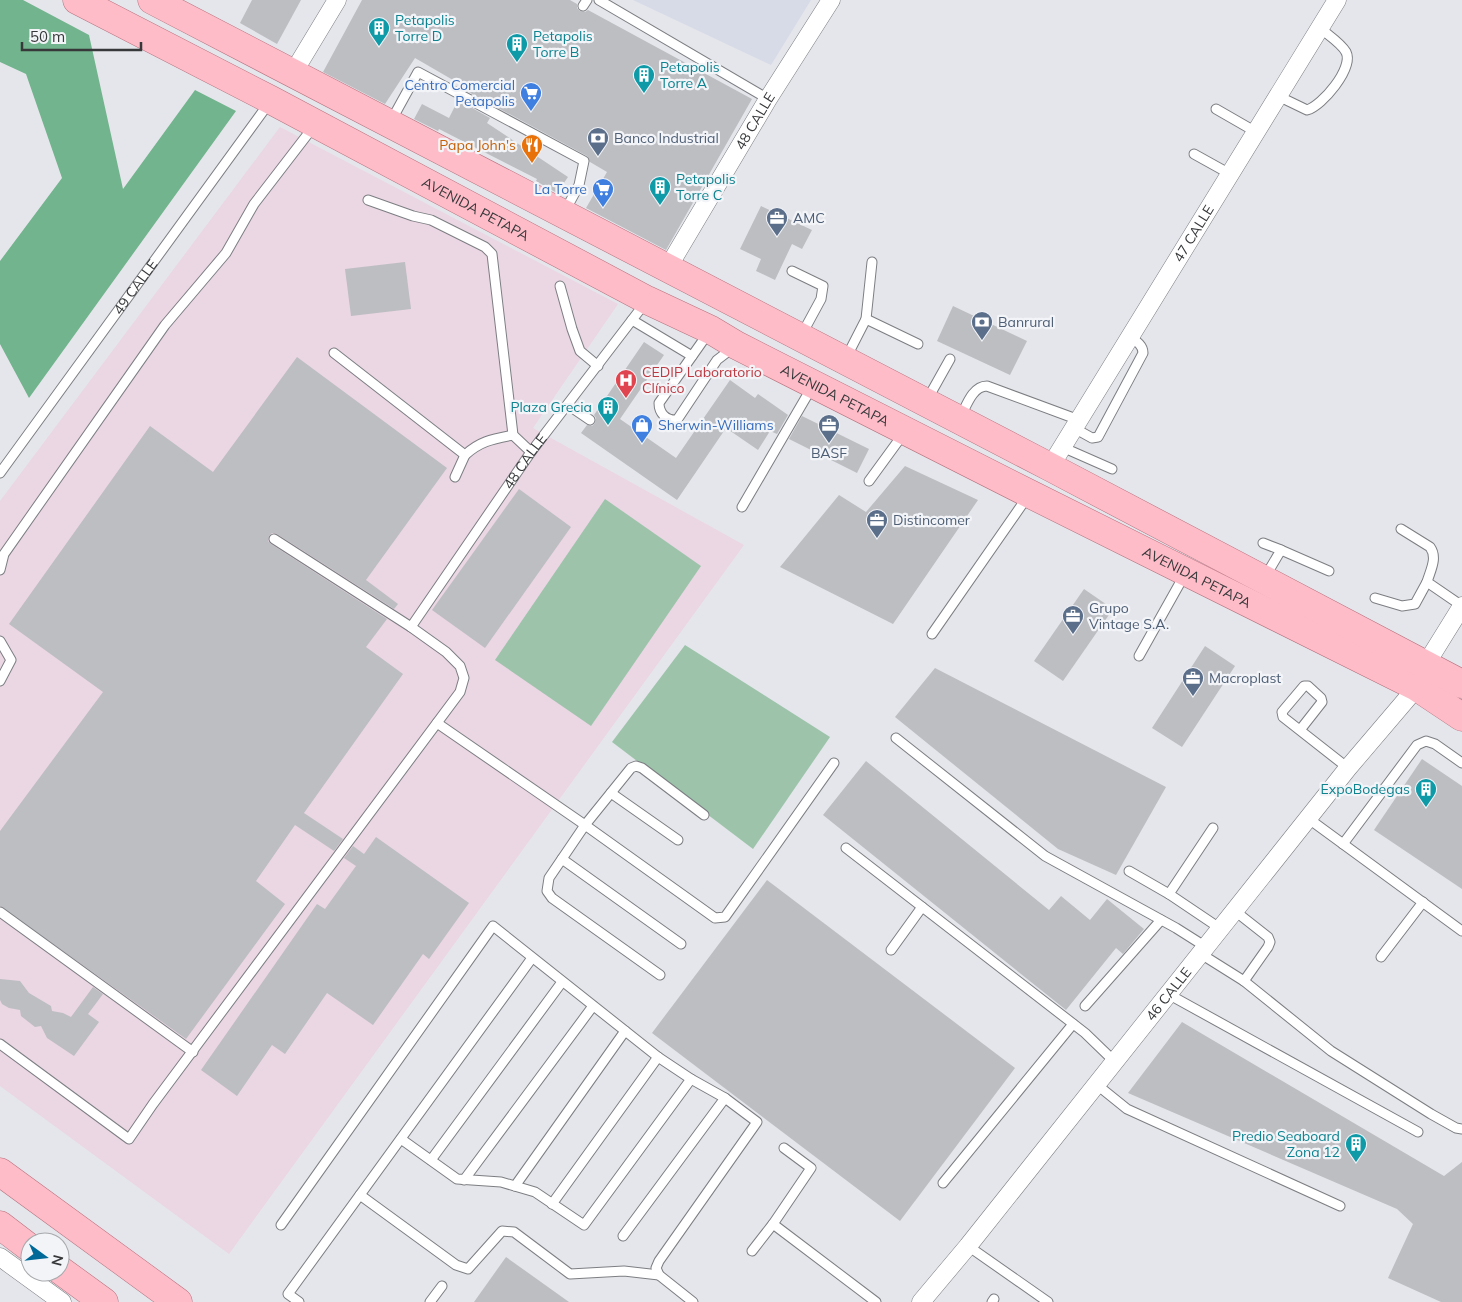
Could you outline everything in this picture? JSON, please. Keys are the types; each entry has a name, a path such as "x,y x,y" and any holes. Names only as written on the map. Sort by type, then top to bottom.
{"main road":[{"name":"AVENIDA PETAPA","path":"77,0 316,124 640,310 711,330 736,345 1186,572 1421,675 1460,683"},
{"name":"AVENIDA PETAPA","path":"152,0 184,12 293,73 390,123 456,152 667,269 959,420 1056,457 1264,579 1421,675 1462,717"},
{"path":"640,310 667,269"},
{"path":"0,1172 178,1302"},
{"path":"0,1226 20,1241"},
{"path":"70,1277 104,1302"}],"street":[{"path":"293,73 337,0"},
{"name":"48 CALLE","path":"667,269 768,99 831,0"},
{"name":"47 CALLE","path":"1056,457 1337,0"},
{"name":"46 CALLE","path":"921,1302 968,1246 1309,819 1421,675 1459,617"},
{"path":"2,1261 62,1302"}],"lane":[{"path":"599,0 768,99"},
{"path":"1278,96 1307,110 1313,108 1326,98 1344,71 1348,59 1346,51 1320,28"},
{"path":"390,123 418,72 584,161 579,185 564,213"},
{"name":"49 CALLE","path":"0,473 271,100"},
{"path":"1216,110 1256,132"},
{"path":"0,570 4,554 165,325 226,253 254,204 316,124"},
{"path":"1194,154 1230,174"},
{"path":"539,191 557,200 564,213"},
{"path":"368,200 412,216 431,220 485,246 492,254 513,435 531,452"},
{"path":"845,361 866,319 872,262"},
{"path":"792,271 823,286 821,299 800,338"},
{"path":"560,286 580,351 598,366"},
{"path":"640,310 692,356"},
{"name":"48 CALLE","path":"411,627 531,452 640,310"},
{"path":"866,319 918,344"},
{"path":"711,330 660,403 659,410 662,414 673,420 678,420 717,360 736,345"},
{"path":"959,420 977,388 987,386 1076,424 1092,438 1098,437 1143,353 1143,348 1140,344 1130,337"},
{"path":"334,353 465,455"},
{"path":"925,402 950,359"},
{"path":"742,507 814,384"},
{"path":"568,405 590,420"},
{"path":"869,481 905,431"},
{"path":"455,477 465,455 476,445 492,439 513,435"},
{"path":"1056,457 1112,468"},
{"path":"932,634 1030,494"},
{"path":"1374,598 1402,606 1414,604 1427,582 1434,558 1433,551 1430,547 1401,529"},
{"path":"0,1044 129,1139 153,1104 460,692 464,678 460,666 446,652 411,627 274,539"},
{"path":"1264,543 1329,571"},
{"path":"1264,579 1281,550"},
{"path":"1139,656 1186,572"},
{"path":"1427,582 1459,617"},
{"path":"0,641 11,660 0,681"},
{"path":"1300,730 1322,702 1321,698 1308,686 1304,686 1282,712 1283,717 1348,768"},
{"path":"437,723 715,918 725,917 834,763"},
{"path":"896,738 1045,856 1161,920 1244,981 1331,1051 1431,1114 1456,1128 1462,1128"},
{"path":"1343,844 1417,745 1426,741 1435,744 1462,763"},
{"path":"660,975 552,898 547,891 547,884 549,878 585,825 630,768 636,766 642,768 704,815"},
{"path":"611,793 678,840"},
{"path":"1309,819 1462,931"},
{"path":"1169,894 1213,828"},
{"path":"846,848 1085,1033 1115,1062"},
{"path":"562,859 681,944"},
{"path":"1129,872 1169,894 1221,929"},
{"path":"1381,957 1423,902"},
{"path":"891,950 922,907"},
{"path":"1235,911 1268,937 1270,942 1244,981"},
{"path":"0,912 193,1052"},
{"path":"1085,1006 1161,920"},
{"path":"281,1225 493,926 658,1057 691,1079 726,1098 757,1122 658,1261 656,1268 659,1275 693,1302"},
{"path":"299,1302 288,1294 532,958"},
{"path":"431,1160 562,982"},
{"path":"1168,994 1418,1132"},
{"path":"464,1180 593,1006"},
{"path":"943,1183 1073,1024"},
{"path":"515,1186 625,1031"},
{"path":"552,1204 658,1057"},
{"path":"401,1139 457,1179 501,1182 534,1192 584,1225 691,1079"},
{"path":"1096,1084 1127,1109 1340,1206"},
{"path":"623,1236 726,1098"},
{"path":"752,1251 773,1224 810,1168 784,1148"},
{"path":"360,1194 456,1265 468,1269 502,1231 514,1232 570,1274 624,1271 659,1275"},
{"path":"773,1224 876,1302"},
{"path":"968,1246 1048,1302"},
{"path":"430,1302 442,1286"}],"shaded area":[{"path":"633,0 811,0 771,65"},
{"path":"280,127 618,304 533,428 744,545 229,1254 0,1086 0,501"}],"green space":[{"path":"0,0 23,0 89,35 123,189 195,90 236,111 29,398 0,344 0,261 62,178 26,74 0,62"},
{"path":"605,499 701,566 591,726 495,660"},
{"path":"685,645 830,737 753,849 612,742"}],"building":[{"path":"252,0 301,0 277,44 240,23"},
{"path":"362,0 570,0 577,4 577,8 580,11 585,12 588,10 752,99 666,250 586,208 607,172 590,162 587,156 463,89 465,87 415,58 385,104 323,72"},
{"path":"458,100 490,118 487,123 568,177 557,193 536,181 537,179 439,129 438,131 414,119 422,104 449,118"},
{"name":"AMC","path":"761,206 812,230 802,249 792,244 775,280 756,271 761,259 740,249"},
{"path":"405,262 411,309 351,316 345,269"},
{"name":"Banrural","path":"953,306 1027,341 1010,375 937,341"},
{"name":"Plaza Grecia","path":"644,342 664,355 620,419 676,458 730,380 755,398 758,394 788,415 777,434 770,431 758,450 726,428 677,500 581,433 587,425 592,426 595,423 596,418 594,415"},
{"path":"297,357 447,468 366,580 398,604 394,609 277,534 272,533 269,536 268,541 271,544 387,619 366,647 403,674 304,813 343,839 334,851 295,825 256,881 285,904 186,1039 0,906 0,831 103,692 9,624 150,426 213,472"},
{"name":"BASF","path":"802,416 869,449 857,473 789,439"},
{"name":"Distincomer","path":"905,466 978,500 893,624 780,567 839,495 866,512"},
{"path":"519,489 571,527 485,648 432,610"},
{"name":"Grupo Vintage S.A.","path":"1084,589 1113,609 1063,681 1034,661"},
{"name":"Macroplast","path":"1205,646 1235,666 1182,747 1152,728"},
{"path":"935,668 1166,787 1116,875 1058,849 895,717"},
{"name":"ExpoBodegas","path":"1422,759 1462,786 1462,889 1374,830"},
{"path":"866,761 1049,910 1061,896 1090,920 1107,899 1144,929 1123,954 1116,948 1066,1010 823,815"},
{"path":"376,837 469,903 429,959 423,954 373,1025 327,993 285,1054 272,1045 237,1096 201,1070 317,904 325,909 356,866 344,858 353,846 364,854"},
{"path":"767,880 1015,1068 900,1221 652,1033"},
{"path":"0,979 20,981 29,993 51,1006 52,1011 71,1017 93,987 103,994 88,1014 99,1022 74,1056 47,1038 41,1026 35,1027 21,1016 20,1010 9,1008 2,1004 0,1000"},
{"name":"Predio Seaboard Zona 12","path":"1182,1022 1444,1176 1462,1162 1462,1302 1441,1302 1388,1278 1413,1224 1397,1209 1128,1093"},
{"path":"506,1257 569,1302 474,1302"}],"place":[{"name":"Petapolis Torre D","path":"379,47"},
{"name":"Petapolis Torre B","path":"517,63"},
{"name":"Petapolis Torre A","path":"644,94"},
{"name":"Centro Comercial Petapolis","path":"531,112"},
{"name":"Banco Industrial","path":"598,157"},
{"name":"Papa John's","path":"532,164"},
{"name":"Petapolis Torre C","path":"660,206"},
{"name":"La Torre","path":"603,208"},
{"name":"AMC","path":"777,237"},
{"name":"Banrural","path":"982,341"},
{"name":"CEDIP Laboratorio Clínico","path":"626,399"},
{"name":"Plaza Grecia","path":"608,426"},
{"name":"Sherwin-Williams","path":"642,444"},
{"name":"BASF","path":"829,444"},
{"name":"Distincomer","path":"877,539"},
{"name":"Grupo Vintage S.A.","path":"1073,635"},
{"name":"Macroplast","path":"1193,697"},
{"name":"ExpoBodegas","path":"1426,808"},
{"name":"Predio Seaboard Zona 12","path":"1356,1163"}]}
